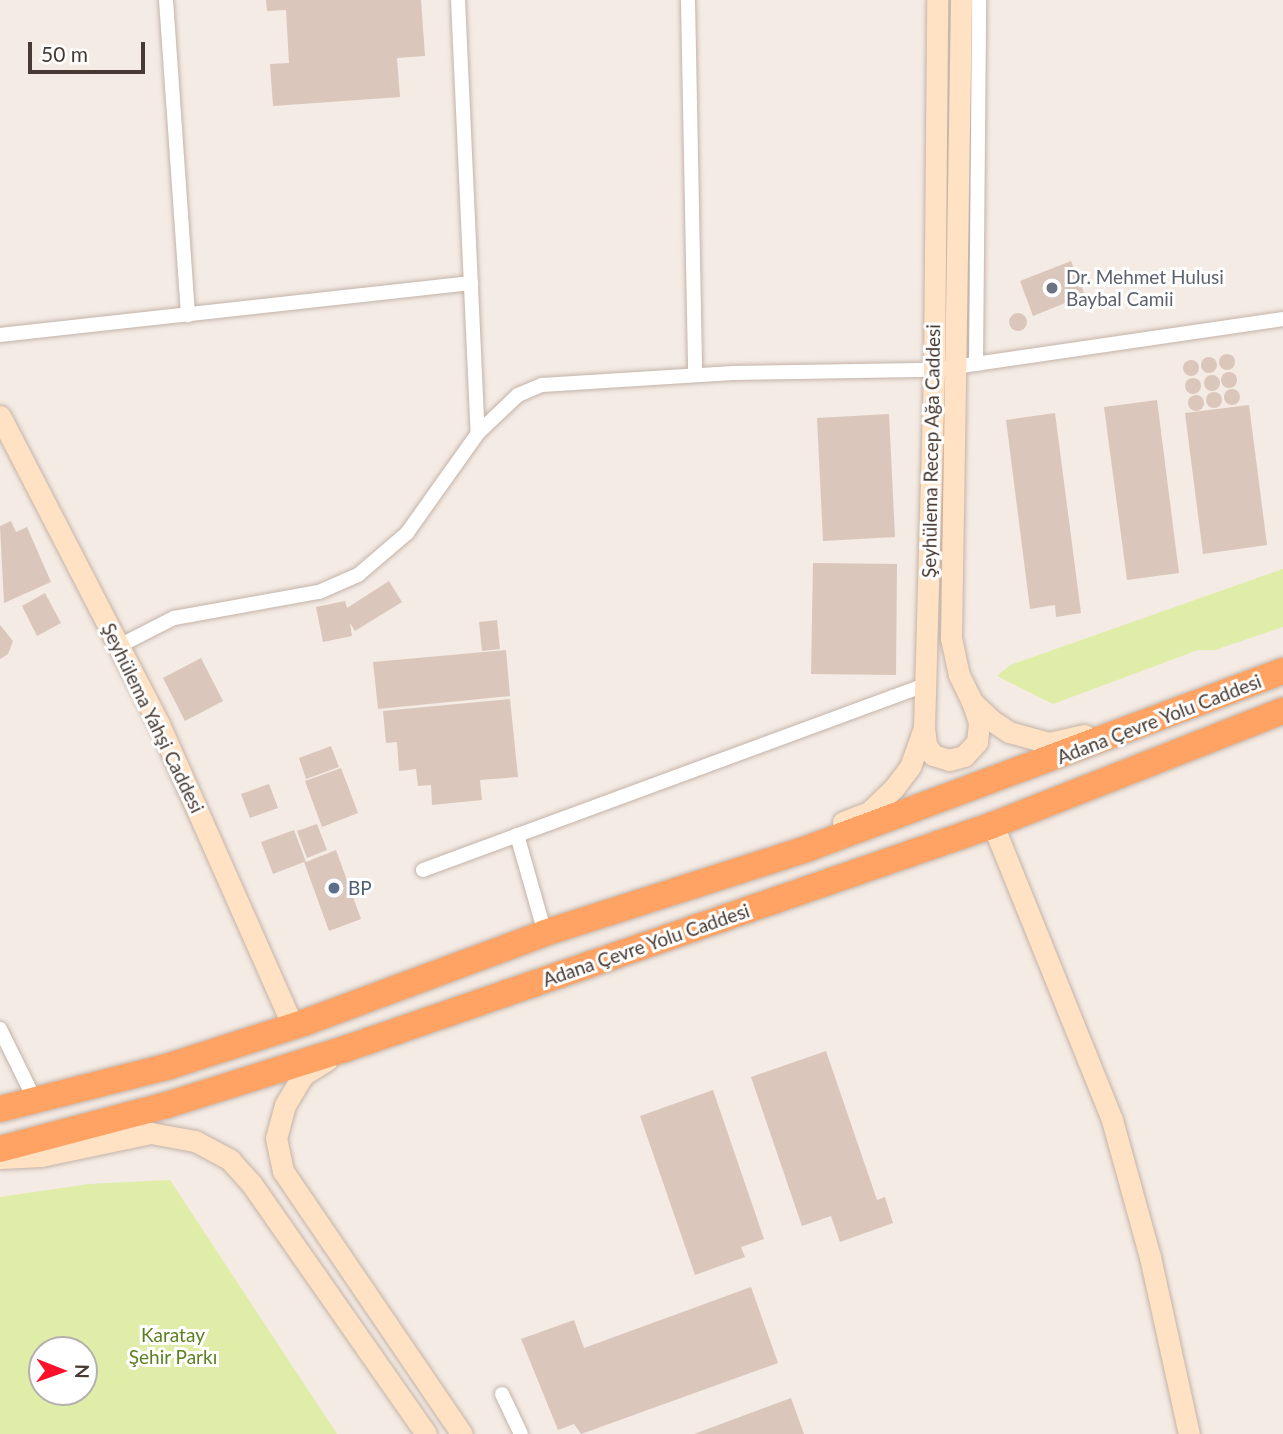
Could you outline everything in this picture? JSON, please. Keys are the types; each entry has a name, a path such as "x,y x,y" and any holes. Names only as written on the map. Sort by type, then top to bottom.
{"highway":[{"name":"Adana Çevre Yolu Caddesi","path":"0,1108 170,1066 293,1027 545,933 808,848 1106,740 1283,671"},
{"name":"Adana Çevre Yolu Caddesi","path":"0,1149 167,1105 345,1049 993,825 1283,711"}],"street":[{"path":"166,0 188,315"},
{"path":"458,0 478,433"},
{"path":"688,0 695,375"},
{"name":"Şeyhülema Recep Ağa Caddesi","path":"808,848 824,830 869,812 894,788 909,767 924,728 925,685 955,367 937,0"},
{"name":"Şeyhülema Recep Ağa Caddesi","path":"961,0 951,638 959,674 972,702 1009,732 1049,743 1086,734 1106,740"},
{"path":"955,367 979,0"},
{"path":"0,335 471,283"},
{"path":"119,646 174,618 319,592 358,575 407,533 478,433 518,395 542,385 695,375 955,367 1283,319"},
{"name":"Şeyhülema Yahşi Caddesi","path":"0,416 159,724 293,1027"},
{"path":"423,870 925,685"},
{"path":"924,728 926,746 933,755 949,760 964,756 977,742 979,722 972,702"},
{"path":"993,825 1112,1120 1150,1258 1184,1432"},
{"path":"517,835 545,933"},
{"path":"0,1029 35,1100"},
{"path":"345,1049 303,1074 285,1105 275,1138 283,1171 462,1434"},
{"path":"0,1158 41,1156 151,1133 195,1141 230,1160 251,1183 426,1434"},
{"path":"502,1394 521,1434"}],"green space":[{"path":"1283,569 1283,627 1215,650 1198,650 1053,704 997,676 1010,665"},
{"name":"Karatay Şehir Parkı","path":"170,1180 337,1434 0,1434 0,1197 89,1184"}],"building":[{"path":"266,0 421,0 425,56 397,58 400,97 273,106 270,64 289,63 286,10 267,11"},
{"name":"Dr. Mehmet Hulusi Baybal Camii","path":"1071,261 1085,295 1033,316 1020,281"},
{"path":"1014,313 1022,313 1027,322 1025,329 1014,331 1009,326 1009,318"},
{"path":"1227,354 1233,356 1233,368 1227,370 1221,368 1219,362 1221,356"},
{"path":"1209,357 1215,359 1215,371 1209,373 1203,371 1201,365 1203,359"},
{"path":"1191,360 1197,362 1197,374 1191,376 1185,374 1183,368 1185,362"},
{"path":"1229,372 1235,374 1235,386 1229,388 1223,386 1221,380 1223,374"},
{"path":"1212,375 1218,377 1218,389 1212,391 1206,389 1204,383 1206,377"},
{"path":"1193,378 1199,380 1199,392 1193,394 1187,392 1185,386 1187,380"},
{"path":"1232,389 1238,391 1238,403 1232,405 1226,403 1224,397 1226,391"},
{"path":"1214,392 1220,394 1220,406 1214,408 1208,406 1206,400 1208,394"},
{"path":"1196,395 1202,397 1202,409 1196,411 1190,409 1188,403 1190,397"},
{"path":"1157,400 1179,573 1127,580 1104,407"},
{"path":"1249,405 1267,545 1203,554 1185,413"},
{"path":"1055,413 1081,613 1056,617 1055,605 1030,609 1006,420"},
{"path":"889,414 895,537 823,541 817,418"},
{"path":"11,521 16,532 27,527 51,582 4,603 0,526"},
{"path":"813,563 897,564 896,675 811,674"},
{"path":"389,581 402,602 355,631 350,623 352,636 323,642 316,607 345,601 347,608"},
{"path":"45,593 61,623 37,636 22,606"},
{"path":"497,620 500,649 482,651 479,622"},
{"path":"0,625 13,641 8,654 0,659"},
{"path":"506,650 510,696 378,709 373,662"},
{"path":"201,658 223,701 185,721 163,678"},
{"path":"510,699 518,777 480,780 482,800 432,805 431,785 418,786 416,769 399,771 397,742 386,743 383,711"},
{"path":"331,746 339,767 306,779 299,758"},
{"path":"341,768 358,813 322,827 305,781"},
{"path":"269,784 278,808 250,818 241,794"},
{"path":"317,824 327,850 307,858 297,831"},
{"path":"294,830 306,862 336,850 361,919 329,931 304,862 273,874 261,842"},
{"path":"826,1051 877,1200 885,1197 893,1223 840,1242 831,1216 802,1226 751,1077"},
{"path":"713,1090 764,1239 741,1247 745,1257 695,1275 640,1116"},
{"path":"751,1287 778,1363 581,1434 574,1424 558,1430 521,1339 574,1320 584,1348"},
{"path":"791,1398 804,1434 694,1434"}],"place":[{"name":"Dr. Mehmet Hulusi Baybal Camii","path":"1052,288"},
{"name":"BP","path":"334,888"}]}
